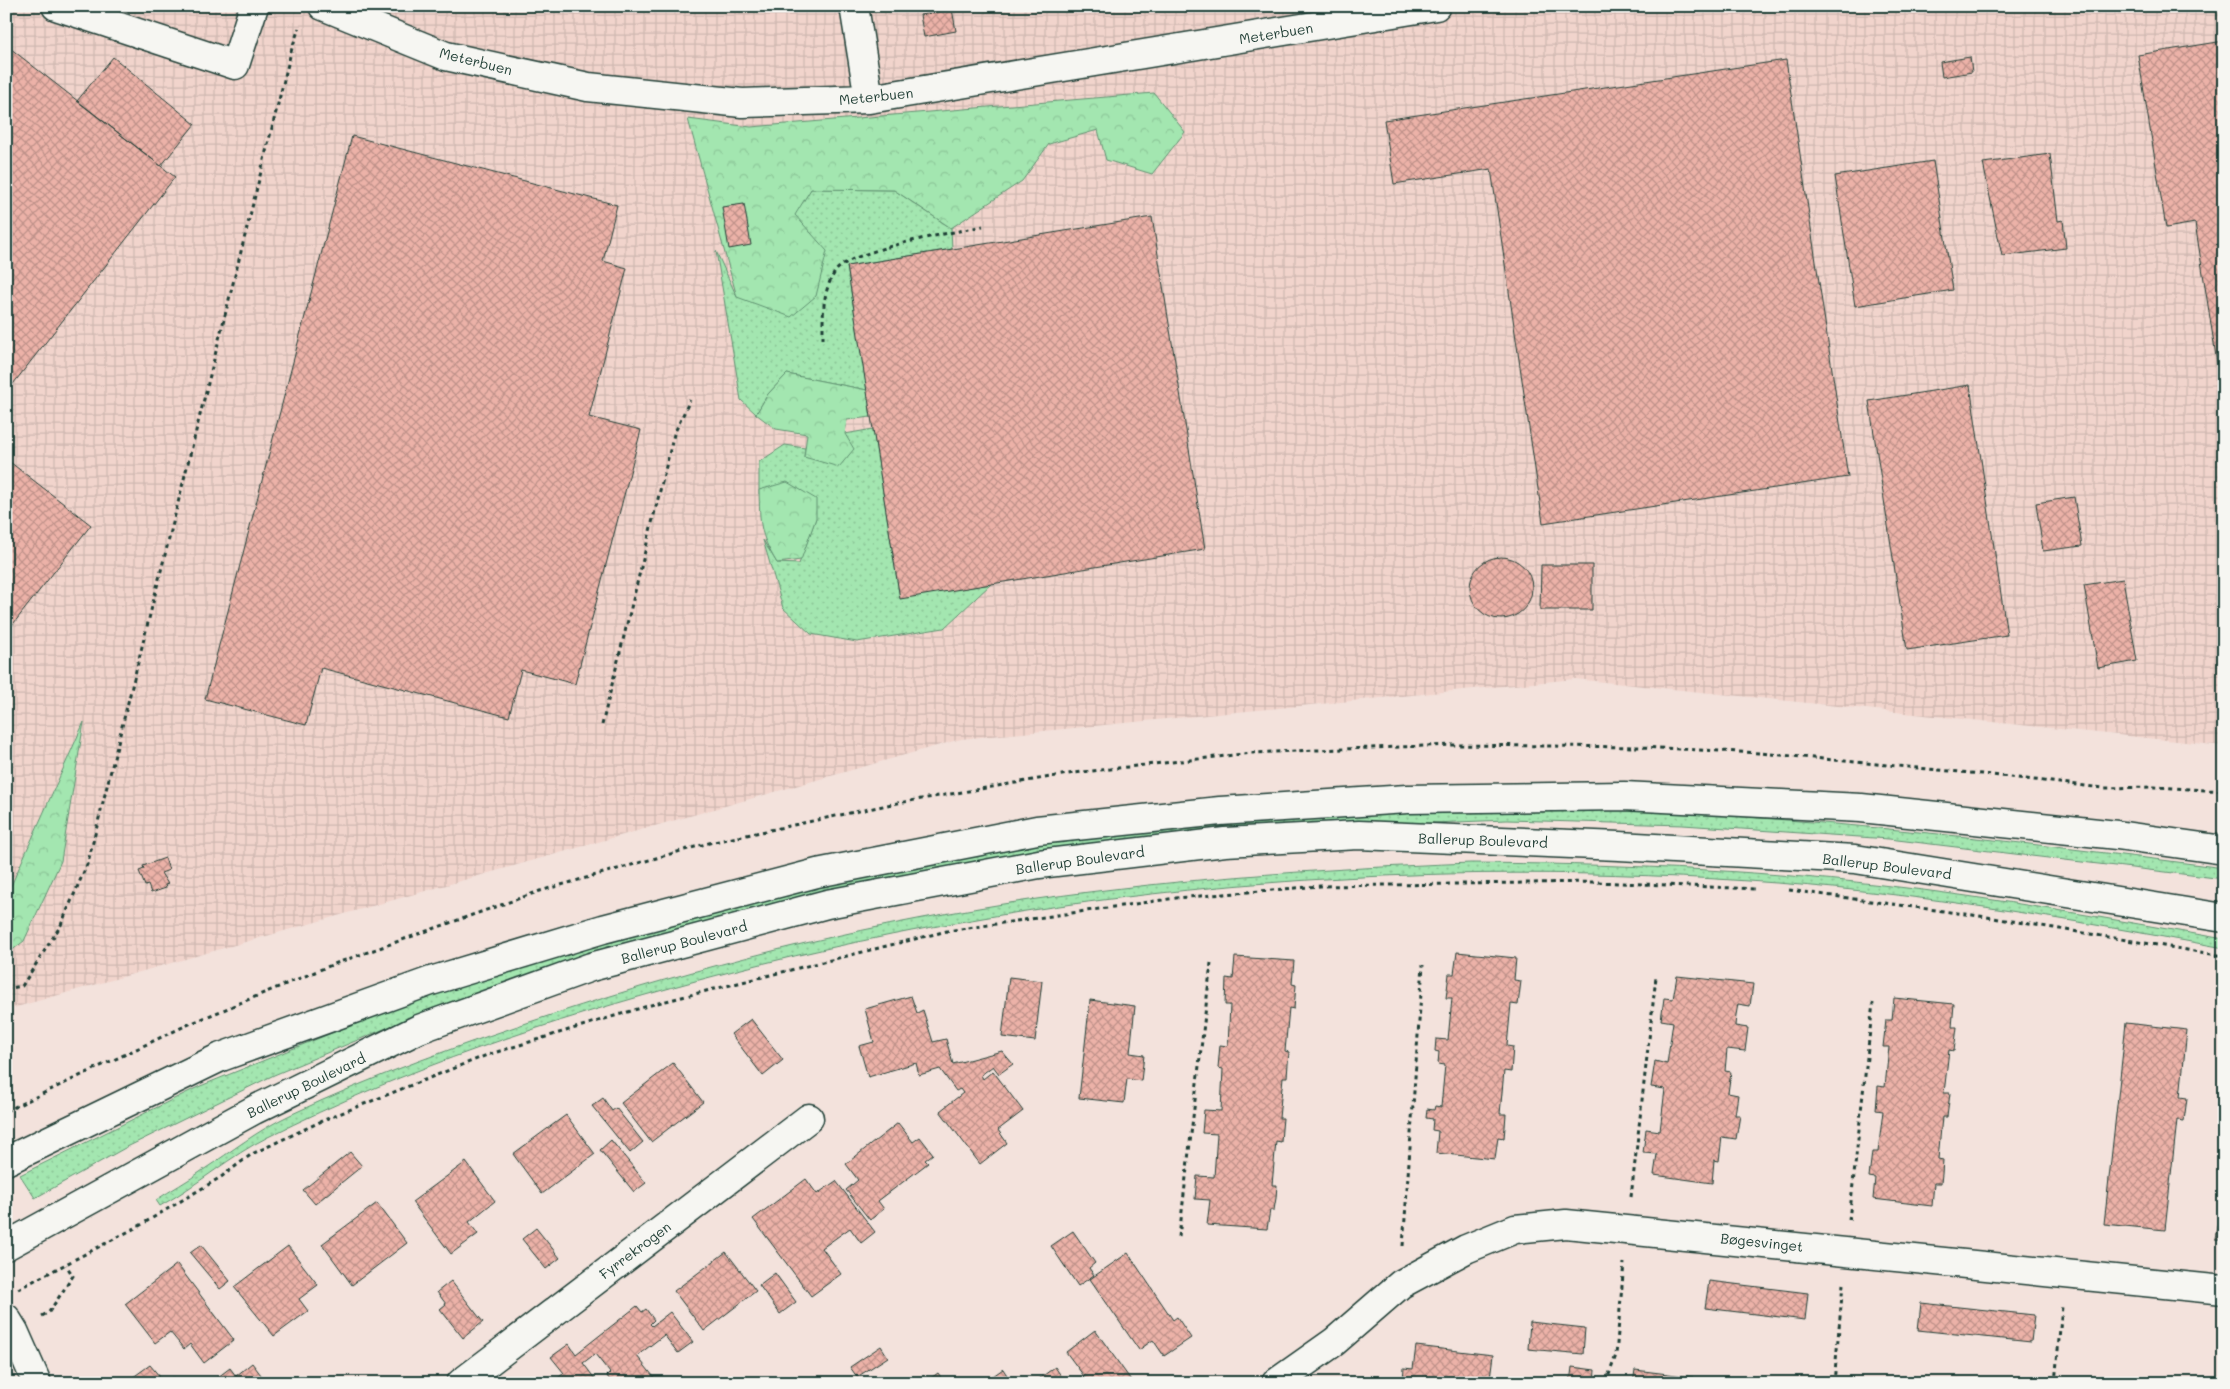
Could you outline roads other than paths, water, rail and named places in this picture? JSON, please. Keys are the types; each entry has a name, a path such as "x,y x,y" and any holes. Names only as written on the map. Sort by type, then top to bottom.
{"street":[{"path":"56,6 235,65 254,6"},
{"name":"Meterbuen","path":"323,6 446,56 588,86 742,103 869,99 1436,6"},
{"path":"854,6 869,99"},
{"path":"6,1161 221,1057 431,981 603,929 817,873 1037,830 1220,811 1407,798 1624,796 1861,808 2117,835 2224,850"},
{"name":"Ballerup Boulevard","path":"6,1246 254,1110 419,1029 600,964 828,904 1039,864 1225,842 1359,835 1619,846 1855,860 2224,918"},
{"name":"Fyrrekrogen","path":"461,1383 809,1118"},
{"name":"Bøgesvinget","path":"1276,1383 1334,1342 1400,1284 1466,1249 1515,1229 1566,1224 1628,1228 2224,1290"},
{"path":"10,1325 37,1383"}]}
